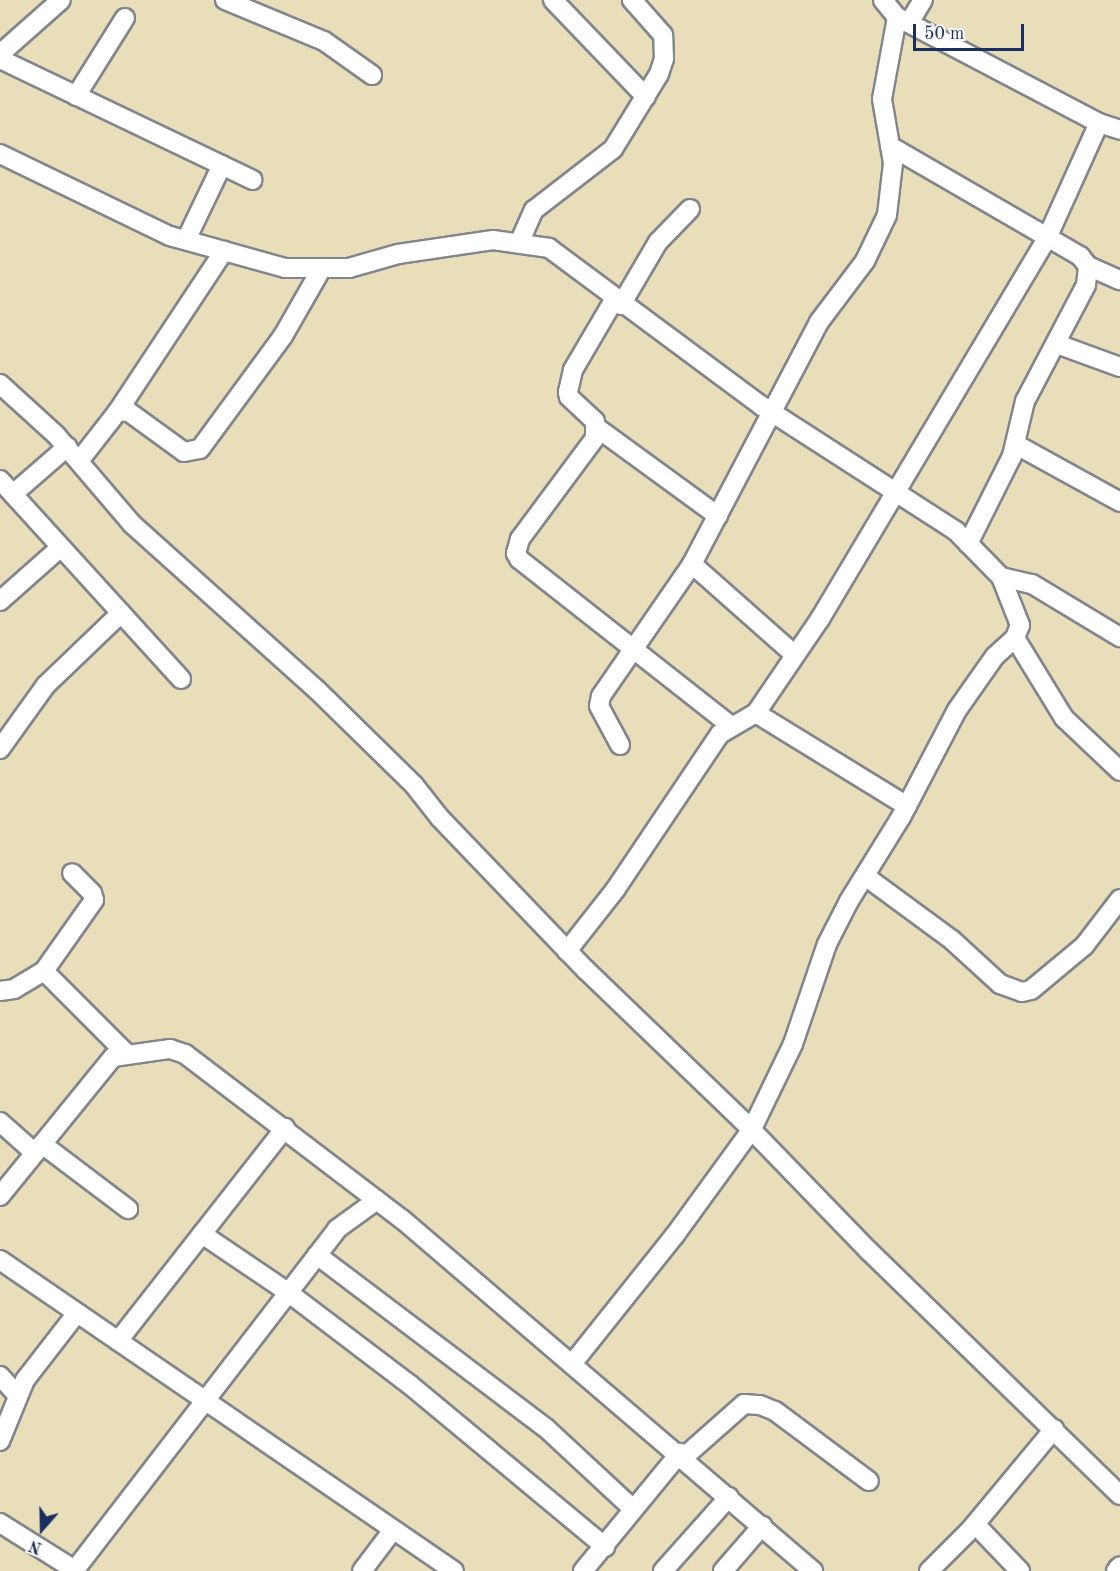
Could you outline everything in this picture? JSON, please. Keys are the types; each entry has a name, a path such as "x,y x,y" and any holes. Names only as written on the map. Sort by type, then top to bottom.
{"street":[{"path":"0,54 61,0"},
{"path":"225,0 324,41 372,75"},
{"path":"553,0 646,97"},
{"path":"520,241 529,215 613,149 659,74 665,47 663,35 632,0"},
{"path":"883,0 903,20 1099,123 1120,130"},
{"path":"620,745 599,706 601,696 692,564 774,413 819,322 876,241 891,189 890,146 882,99 903,20 922,0"},
{"path":"76,96 125,18"},
{"path":"0,59 253,180"},
{"path":"567,951 730,725 756,712 795,656 1047,238 1099,123"},
{"path":"890,146 1080,256 1088,266 1120,280"},
{"path":"0,154 84,197 186,240 285,268 349,268 398,254 493,240 520,241 549,248 618,302 774,413 956,531 1001,577 1020,625 1015,638 995,656 957,710 907,806 827,944 793,1044 752,1129 675,1235 573,1363"},
{"path":"186,240 222,165"},
{"path":"690,209 658,242 618,302 573,370 568,392 596,427 718,516"},
{"path":"13,494 73,454 118,411 224,251"},
{"path":"968,544 1015,444 1025,401 1086,285 1088,266"},
{"path":"118,411 129,412 184,452 200,449 283,336 322,268"},
{"path":"1057,344 1120,367"},
{"path":"0,384 73,454 132,524 316,689 414,785 440,818 567,951 752,1129 868,1251 1120,1494"},
{"path":"596,427 594,438 517,544 516,553 519,559 730,725"},
{"path":"1015,444 1120,502"},
{"path":"0,480 181,679"},
{"path":"0,601 61,547"},
{"path":"692,564 795,656"},
{"path":"1001,577 1032,584 1120,637"},
{"path":"0,749 46,685 121,613"},
{"path":"1015,638 1064,718 1120,771"},
{"path":"756,712 907,806"},
{"path":"0,991 14,989 44,971 94,900 92,893 72,873"},
{"path":"865,876 943,933 1000,984 1022,992 1031,990 1084,946 1120,899"},
{"path":"44,971 126,1053"},
{"path":"0,1196 113,1057 126,1053 143,1055 170,1049 185,1054 377,1200 682,1455 813,1571"},
{"path":"0,1122 128,1209"},
{"path":"118,1341 285,1128"},
{"path":"0,1523 74,1570 207,1402 337,1229 377,1200"},
{"path":"202,1234 289,1293 409,1384 605,1547"},
{"path":"317,1256 547,1429 633,1509"},
{"path":"0,1260 453,1571"},
{"path":"0,1441 17,1395 77,1313"},
{"path":"0,1376 17,1395"},
{"path":"583,1571 605,1547 633,1509 682,1455 744,1404 760,1405 775,1411 869,1481"},
{"path":"929,1571 975,1524 1054,1429"},
{"path":"663,1571 729,1497"},
{"path":"975,1524 1020,1571"},
{"path":"723,1571 762,1526"},
{"path":"362,1571 393,1530"},
{"path":"1116,1571 1120,1566"}]}
